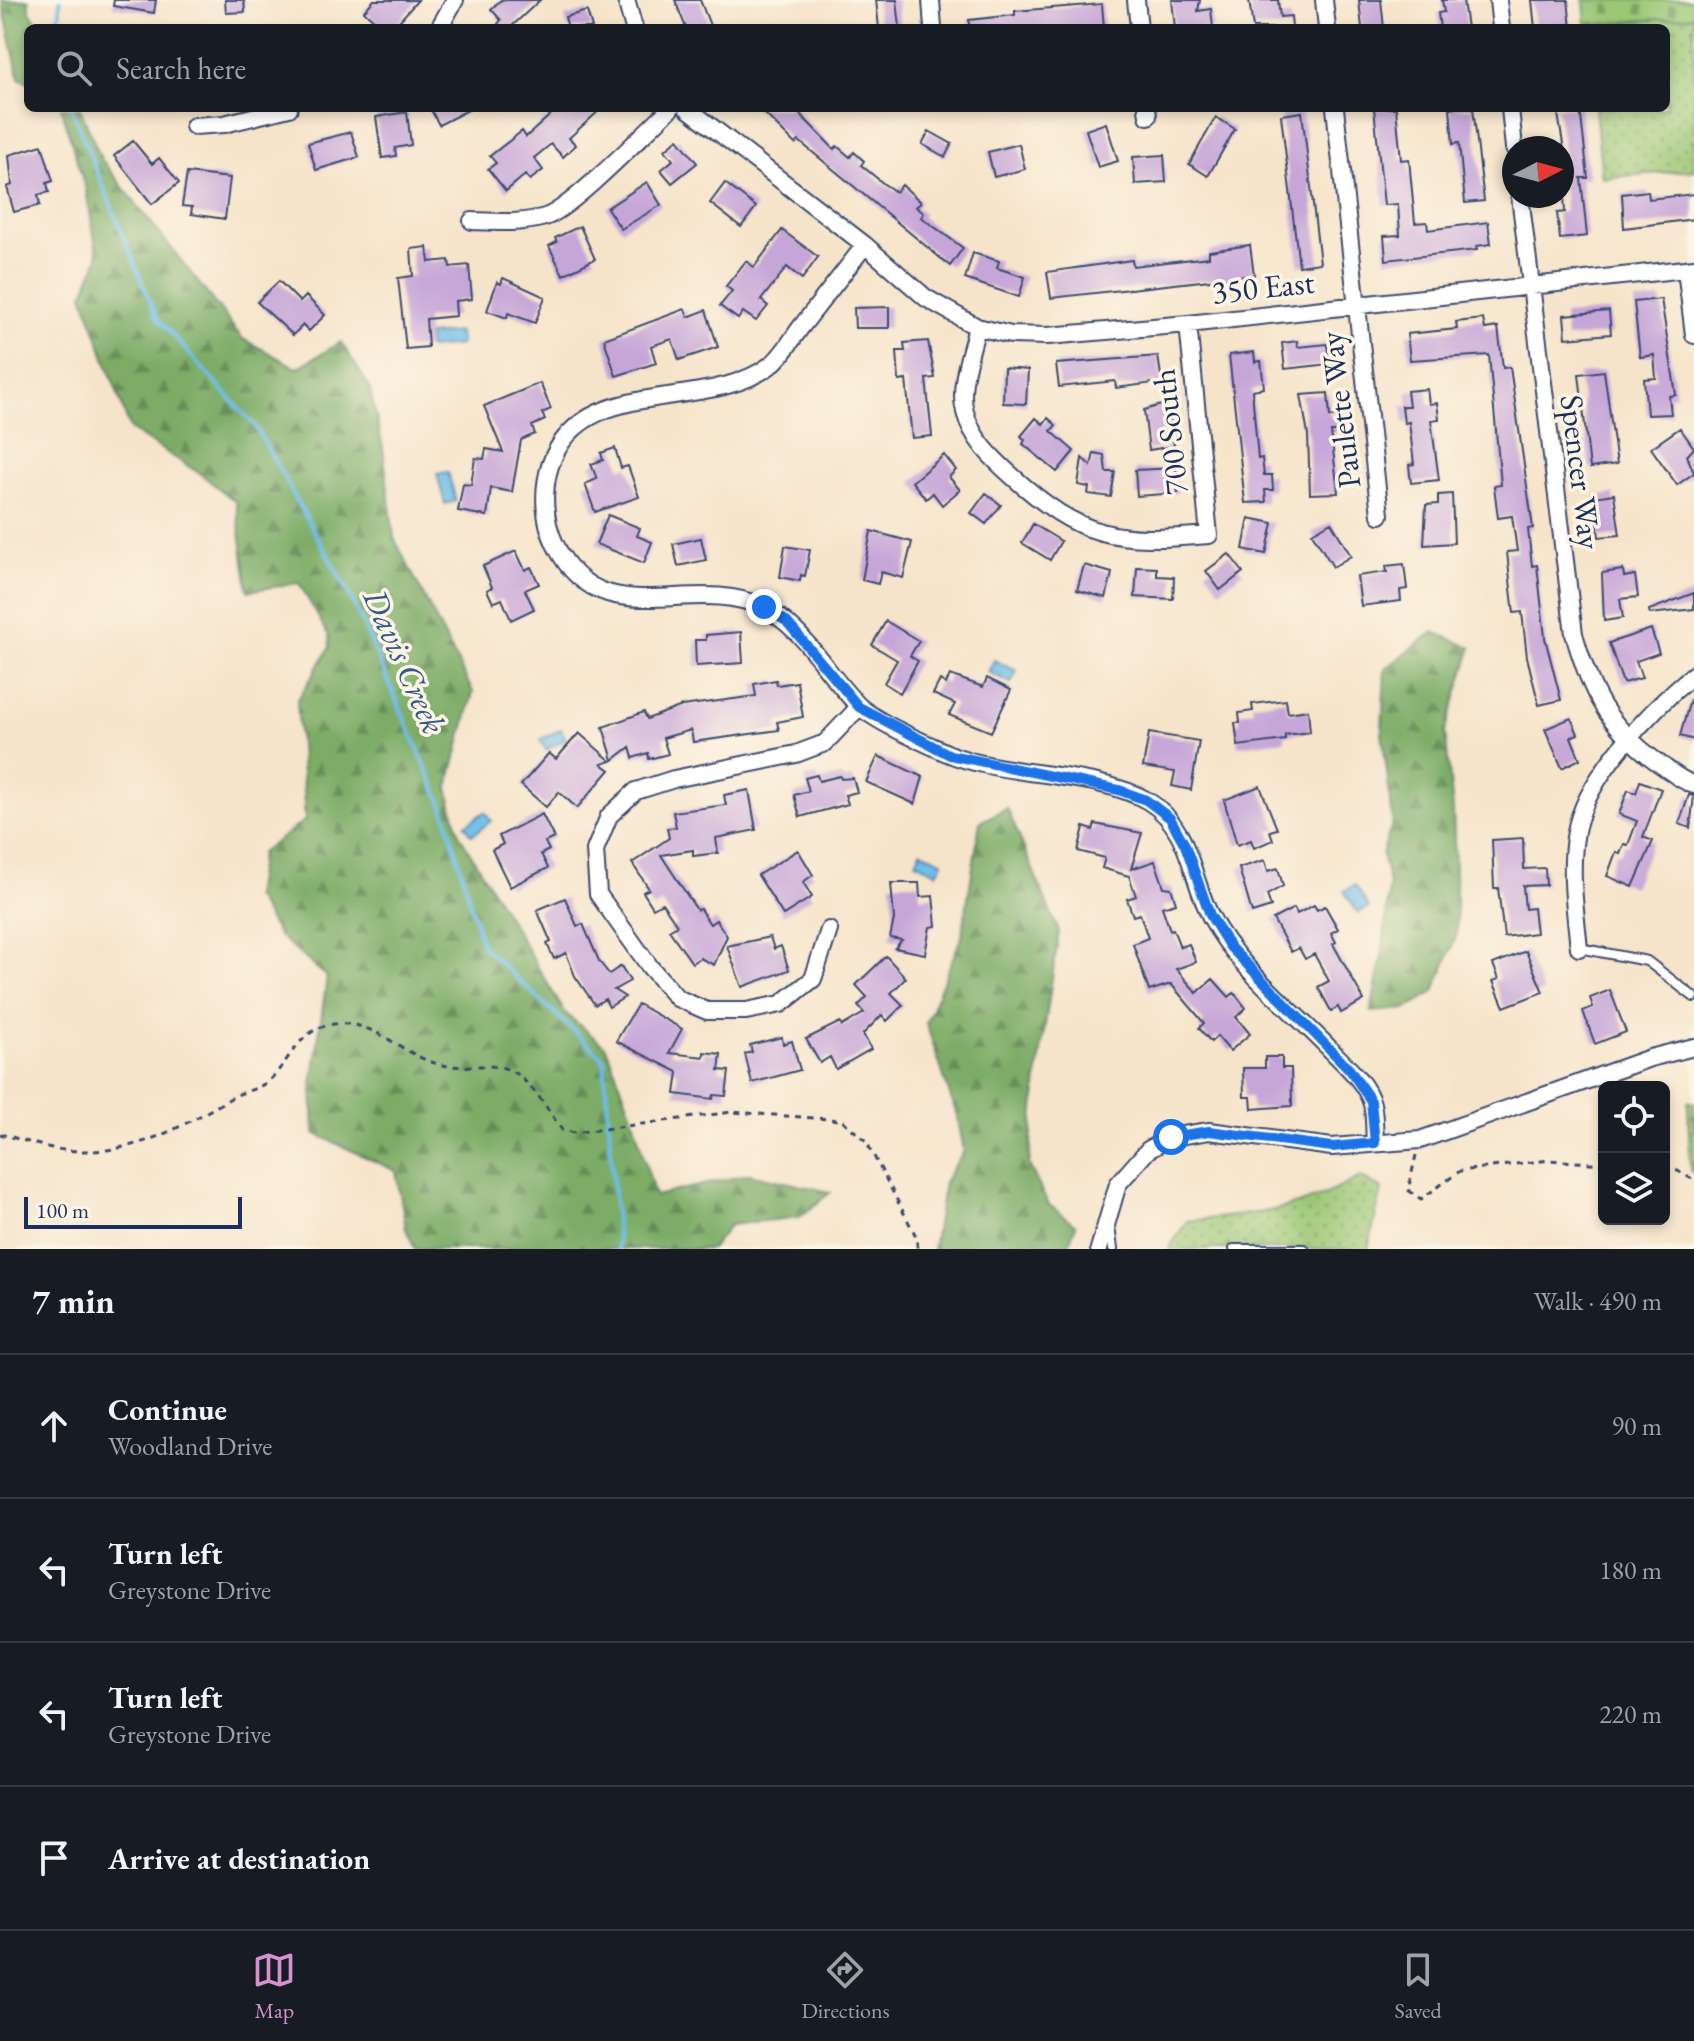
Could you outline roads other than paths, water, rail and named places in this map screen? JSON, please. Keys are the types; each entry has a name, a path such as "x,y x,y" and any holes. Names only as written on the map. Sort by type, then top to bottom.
{"street":[{"path":"441,24 455,0"},
{"path":"626,0 633,24"},
{"path":"931,0 933,24"},
{"path":"1136,0 1139,24"},
{"path":"1324,0 1327,24"},
{"path":"1498,0 1501,24"},
{"path":"194,126 224,124 273,112"},
{"path":"472,221 511,223 549,216 588,186 667,112"},
{"name":"350 East","path":"692,112 865,245 926,298 977,327 1011,335 1048,336 1188,324 1690,269"},
{"name":"Paulette Way","path":"1335,112 1380,515"},
{"path":"1510,112 1513,136"},
{"name":"Spencer Way","path":"1521,208 1574,634 1586,676 1602,711 1628,740 1694,785"},
{"path":"865,245 773,363 744,381 606,409 581,422 563,441 550,466 546,495 547,524 557,548 572,569 592,587 613,597 719,596 741,598 764,607 786,621 859,707 950,755 1119,790 1146,800 1170,818 1185,845 1210,915 1230,947 1350,1070 1371,1101 1375,1143"},
{"path":"1690,269 1694,335"},
{"name":"700 South","path":"977,327 966,374 964,409 973,434 991,457 1049,510 1088,530 1151,540 1209,535 1188,324"},
{"path":"1579,948 1573,885 1576,830 1592,792 1628,740 1667,697 1694,674"},
{"path":"829,930 813,979 781,1004 746,1011 707,1011 677,998 650,967 598,894 595,850 609,816 636,791 674,779 811,749 825,743 859,707"},
{"path":"1099,1249 1118,1184 1148,1150 1171,1137 1209,1131 1332,1147 1420,1140 1650,1058 1694,1047"}],"lane":[{"path":"1579,948 1647,961 1694,997"},
{"path":"1108,1214 1113,1249"},
{"path":"1234,1249 1304,1249"}],"water":[{"path":"459,332 460,345 429,348 428,335"},
{"path":"448,472 456,501 445,504 437,474"},
{"path":"994,660 1017,671 1011,683 988,672"},
{"path":"561,729 566,739 546,750 540,740"},
{"path":"485,812 491,821 472,835 465,825"},
{"path":"921,851 943,862 937,873 916,862"},
{"path":"1355,885 1369,907 1358,913 1344,891"}],"waterway":[{"name":"Davis Creek","path":"51,24 60,14 60,0"},
{"name":"Davis Creek","path":"73,112 157,318 255,426 351,597 444,808 482,946 604,1059 618,1249"}]}
